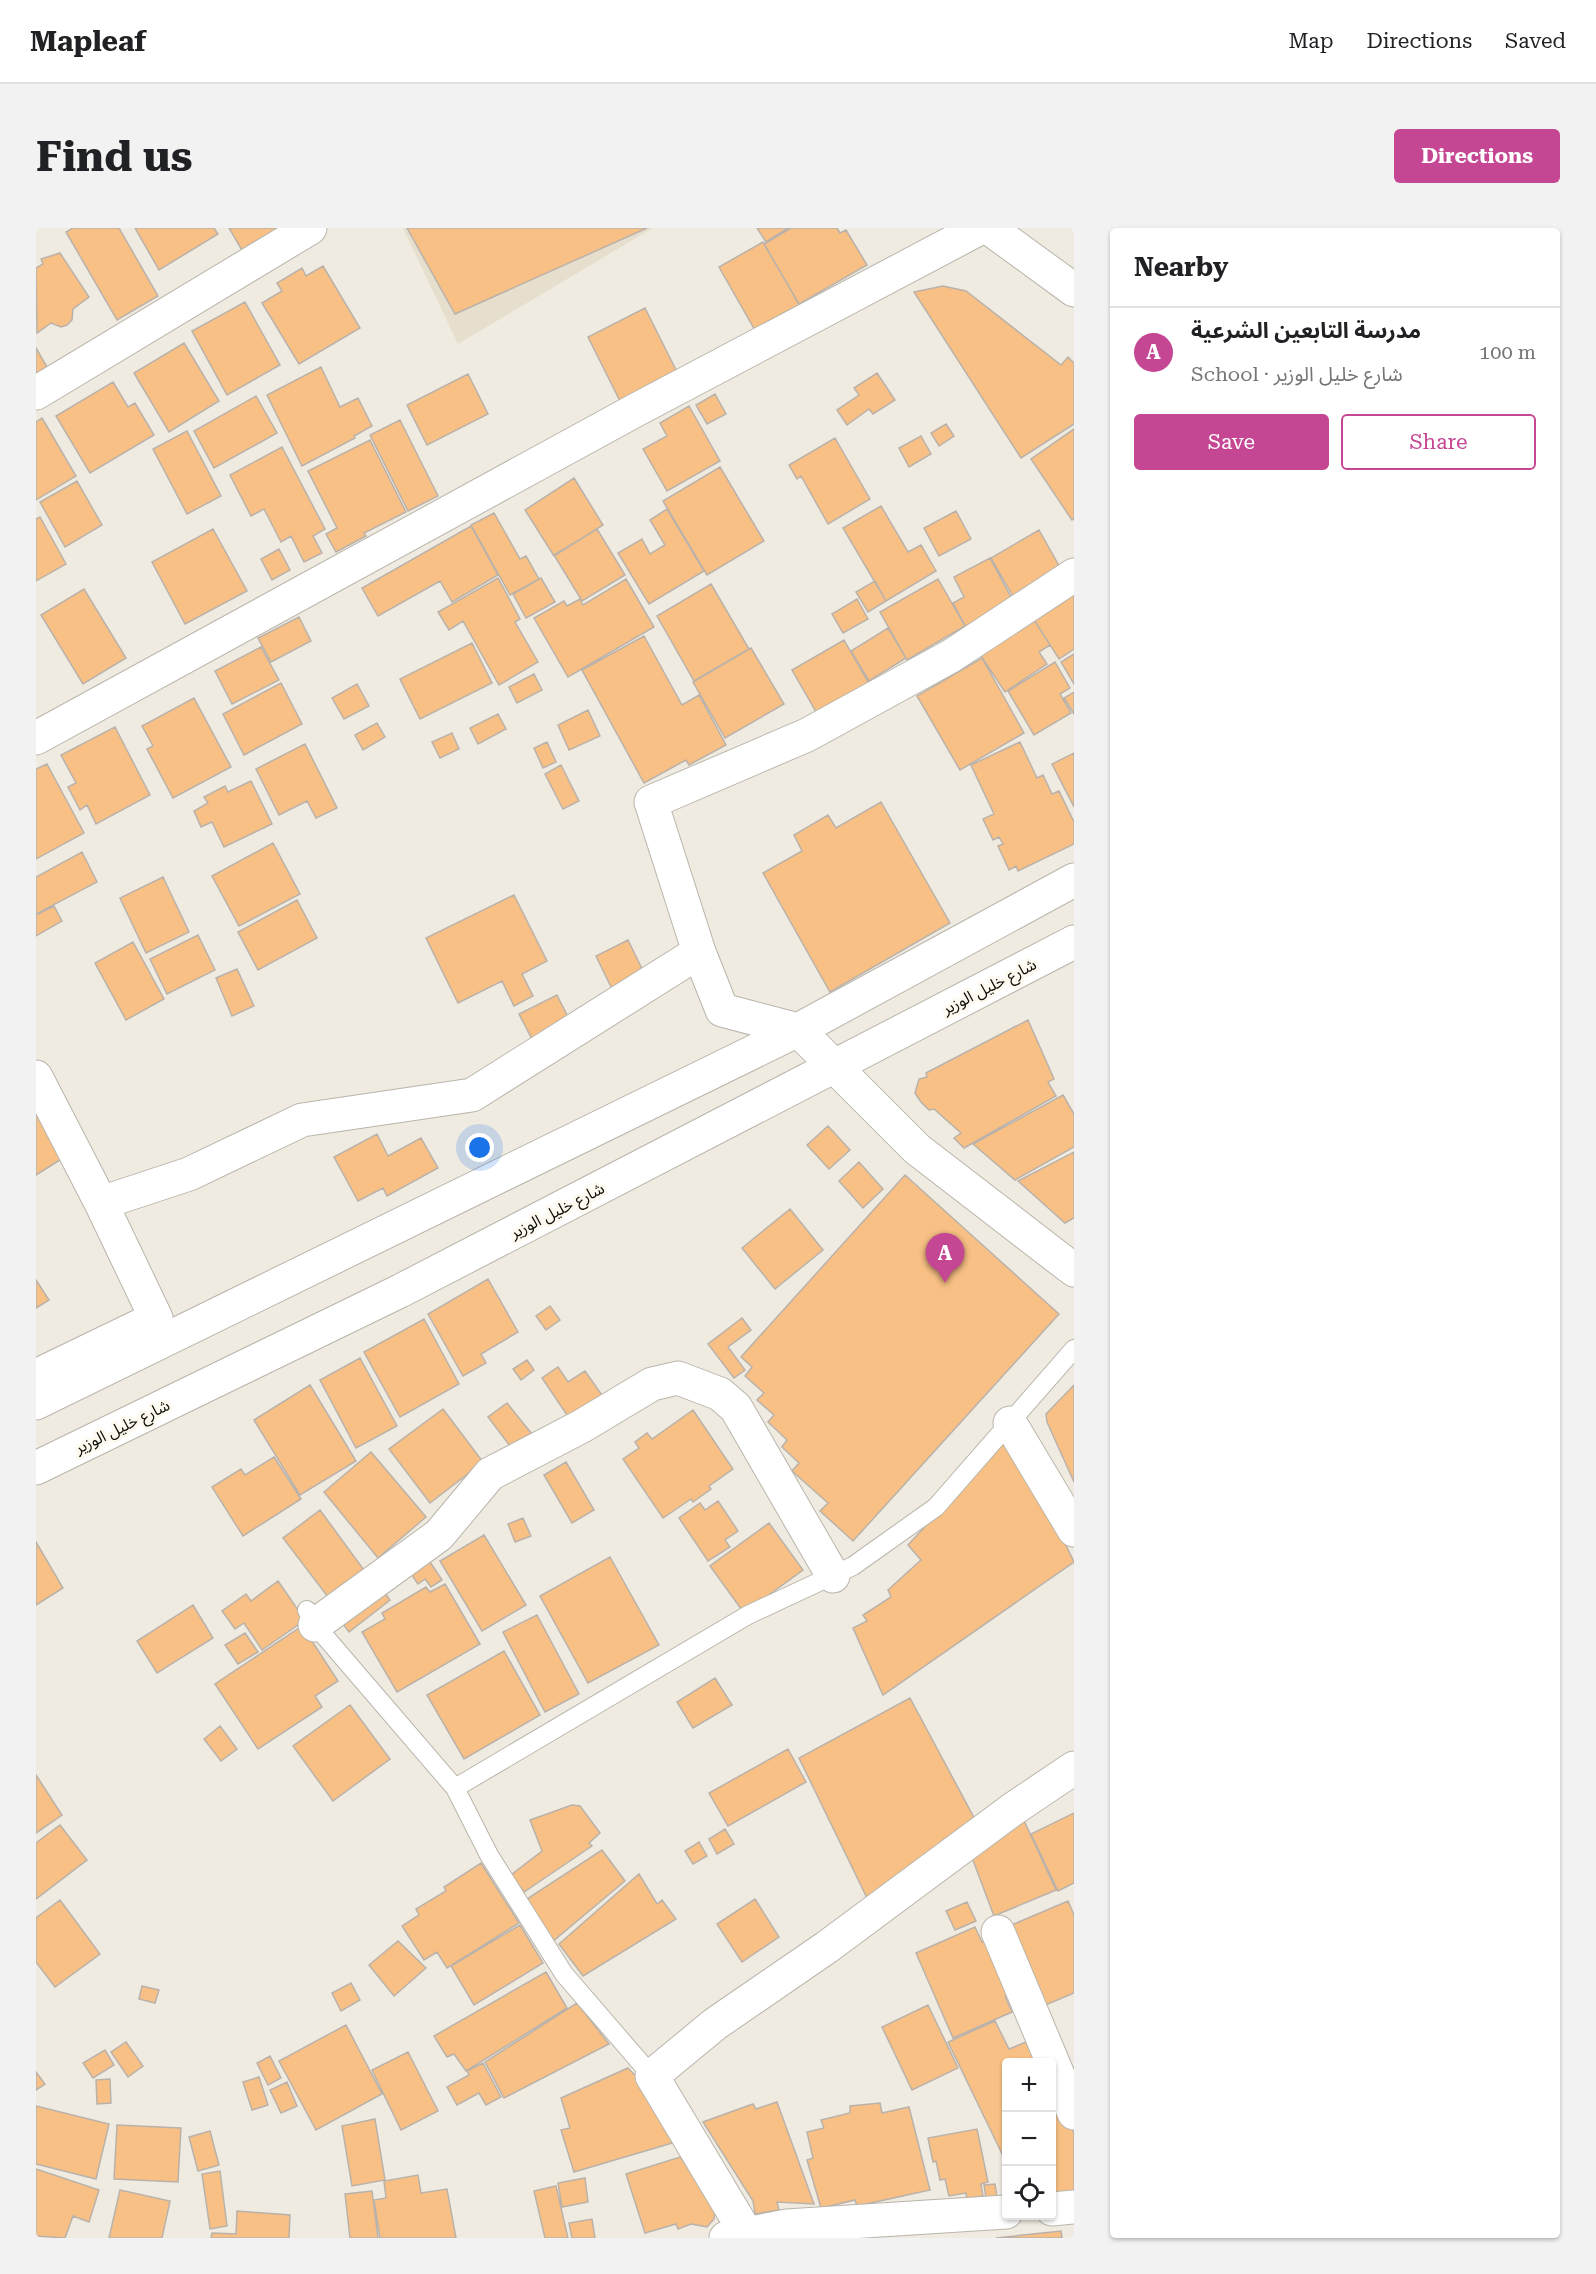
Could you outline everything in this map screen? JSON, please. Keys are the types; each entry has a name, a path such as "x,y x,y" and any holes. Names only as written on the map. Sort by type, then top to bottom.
{"street":[{"path":"36,393 310,228"},
{"path":"36,738 634,411 980,228"},
{"path":"989,228 1074,290"},
{"path":"1074,575 951,656 807,735 651,802 699,952 722,1010 798,1030 917,1149 1074,1270"},
{"path":"36,1403 798,1030 1074,880"},
{"name":"شارع خليل الوزير","path":"36,1468 400,1291 1074,942"},
{"path":"101,1203 189,1174 302,1120 472,1095 699,952"},
{"path":"36,1077 101,1203 156,1318 36,1376"},
{"path":"311,1618 439,1535 490,1474 652,1384 678,1378 720,1394 736,1408 833,1575"},
{"path":"1010,1423 1074,1530"},
{"path":"1002,2212 787,2226 735,2235 652,2076 715,2024 827,1947 1013,1809 1074,1768"},
{"path":"998,1932 1074,2113"},
{"path":"1056,2209 1074,2207"}],"lane":[{"path":"455,1788 748,1615 853,1566 936,1507 1074,1349"},
{"path":"311,1618 455,1788 489,1855 564,1974 652,2076"}],"shaded area":[{"path":"403,228 653,228 458,344"}],"building":[{"path":"73,228 119,228 158,296 117,320 66,232"},
{"path":"135,228 214,228 218,234 159,270"},
{"path":"229,228 284,228 243,252"},
{"path":"407,228 647,228 455,314"},
{"path":"757,228 788,228 766,242"},
{"path":"791,228 837,228 840,233 846,230 867,265 799,304 764,244"},
{"path":"763,242 800,306 756,332 719,267"},
{"path":"60,253 89,297 73,309 72,320 67,325 61,327 51,323 37,333 36,268 43,264 41,259"},
{"path":"323,266 360,328 299,364 262,303 282,291 277,283 302,268 306,276"},
{"path":"943,286 966,291 1061,365 1068,357 1074,363 1074,424 1021,458 914,292"},
{"path":"245,302 280,365 227,395 192,331"},
{"path":"645,308 677,372 620,401 588,337"},
{"path":"184,343 219,401 169,432 134,373"},
{"path":"36,348 47,367 36,374"},
{"path":"321,367 340,407 358,398 372,426 354,436 355,438 302,466 267,395"},
{"path":"877,373 895,400 873,414 869,409 847,425 837,410 859,395 854,388"},
{"path":"468,374 488,414 427,445 407,405"},
{"path":"113,382 128,407 135,403 154,435 90,473 56,416"},
{"path":"715,394 726,414 707,424 696,405"},
{"path":"256,396 277,433 214,468 194,431"},
{"path":"689,406 720,461 667,491 643,449 667,436 660,423"},
{"path":"42,418 76,476 36,500 36,422"},
{"path":"400,420 438,496 408,511 370,435"},
{"path":"946,424 954,436 939,446 931,433"},
{"path":"1074,429 1074,519 1072,520 1031,459"},
{"path":"187,431 221,496 187,514 153,449"},
{"path":"921,436 931,454 909,467 899,448"},
{"path":"835,438 870,499 828,524 801,476 797,479 789,465"},
{"path":"370,440 406,512 364,533 366,536 336,552 326,534 337,528 308,471"},
{"path":"282,447 325,529 313,536 322,553 304,562 291,536 281,542 264,509 251,516 230,475"},
{"path":"720,467 764,541 707,575 663,501"},
{"path":"574,478 603,525 554,556 525,510"},
{"path":"77,481 102,525 65,547 40,502"},
{"path":"881,506 908,552 921,545 936,571 886,601 843,528"},
{"path":"667,509 704,571 649,604 618,553 642,539 650,554 665,545 650,520"},
{"path":"956,511 971,539 939,556 924,528"},
{"path":"494,513 520,559 526,556 539,579 510,595 471,525"},
{"path":"40,517 66,564 36,581 36,519"},
{"path":"471,526 498,575 452,602 440,581 378,616 362,588"},
{"path":"213,529 247,591 185,624 152,562"},
{"path":"597,529 625,575 582,601 554,555"},
{"path":"1039,530 1062,571 1014,598 991,558"},
{"path":"279,549 290,570 272,580 261,559"},
{"path":"990,558 1013,601 966,627 953,603 964,597 954,577"},
{"path":"498,578 520,619 515,622 538,662 499,685 463,621 449,630 438,612"},
{"path":"541,578 555,602 526,618 513,594"},
{"path":"1074,578 1074,649 1059,659 1027,609"},
{"path":"626,579 654,627 568,677 534,618 564,601 567,606 580,599 583,605"},
{"path":"938,579 965,626 907,660 880,612"},
{"path":"875,581 886,601 868,612 856,592"},
{"path":"711,584 749,649 694,681 657,616"},
{"path":"84,589 126,658 83,684 41,615"},
{"path":"857,599 868,619 843,633 832,614"},
{"path":"1031,615 1050,645 1039,652 1047,664 1005,692 977,650"},
{"path":"299,617 311,641 271,662 258,638"},
{"path":"888,628 906,658 869,681 851,651"},
{"path":"644,636 682,705 699,695 726,745 689,765 686,760 644,783 582,670"},
{"path":"844,640 871,687 819,717 792,670"},
{"path":"472,643 492,683 420,719 400,679"},
{"path":"261,647 279,680 232,704 215,671"},
{"path":"751,648 784,704 725,738 693,682"},
{"path":"1074,654 1074,684 1061,662"},
{"path":"982,658 1024,733 960,770 917,696"},
{"path":"1055,662 1070,688 1060,694 1071,713 1034,735 1008,691"},
{"path":"534,674 542,690 517,703 509,687"},
{"path":"281,683 302,724 244,755 223,714"},
{"path":"357,684 369,706 344,719 332,698"},
{"path":"1074,692 1074,714 1064,698"},
{"path":"194,698 231,767 173,798 147,749 153,746 142,726"},
{"path":"588,710 600,736 569,750 558,725"},
{"path":"498,714 506,729 478,744 470,728"},
{"path":"377,723 385,737 363,750 355,735"},
{"path":"115,727 150,795 96,824 87,805 80,810 68,787 76,783 61,755"},
{"path":"452,733 459,749 440,758 432,742"},
{"path":"547,742 556,762 543,768 534,748"},
{"path":"1020,742 1037,778 1043,775 1052,794 1059,791 1074,822 1074,844 1018,871 1016,866 1009,870 998,846 1003,844 999,837 993,840 983,819 994,814 971,765"},
{"path":"305,744 337,808 316,818 307,801 279,815 256,769"},
{"path":"1074,753 1074,807 1052,764"},
{"path":"47,764 84,833 36,859 36,769"},
{"path":"561,765 579,801 563,809 545,774"},
{"path":"251,781 272,824 224,847 212,822 201,827 194,811 208,803 204,797 225,786 228,792"},
{"path":"881,802 950,923 830,992 763,873 802,851 794,835 828,815 836,828"},
{"path":"273,843 300,894 239,926 212,876"},
{"path":"82,852 97,882 36,914 36,877"},
{"path":"163,877 189,932 146,953 120,898"},
{"path":"514,895 547,961 522,974 533,996 514,1006 502,981 458,1003 426,938"},
{"path":"297,900 317,938 258,970 238,932"},
{"path":"54,906 62,921 36,936 36,915"},
{"path":"198,935 215,970 167,994 150,959"},
{"path":"628,940 645,975 613,991 596,956"},
{"path":"133,942 164,999 126,1020 95,963"},
{"path":"237,969 254,1006 232,1016 216,978"},
{"path":"557,995 572,1025 534,1043 519,1014"},
{"path":"1028,1020 1054,1079 1048,1082 1056,1096 964,1148 954,1138 961,1133 934,1109 929,1110 915,1093 919,1079 927,1077 926,1073"},
{"path":"1063,1095 1074,1114 1074,1147 1015,1180 973,1144"},
{"path":"45,1111 71,1153 36,1175 36,1116"},
{"path":"828,1126 850,1150 829,1169 807,1145"},
{"path":"377,1134 388,1156 421,1138 438,1168 387,1196 383,1188 358,1201 334,1157"},
{"path":"1074,1152 1074,1218 1065,1223 1018,1181"},
{"path":"859,1162 883,1189 863,1208 839,1181"},
{"path":"905,1175 1059,1314 853,1541 820,1511 828,1503 792,1471 799,1463 782,1447 787,1440 768,1422 774,1415 757,1400 764,1393 745,1376 752,1367 741,1357"},
{"path":"790,1209 823,1250 775,1289 742,1248"},
{"path":"488,1279 518,1332 481,1354 486,1363 463,1376 428,1314"},
{"path":"36,1280 49,1300 36,1308"},
{"path":"550,1306 560,1320 546,1330 536,1316"},
{"path":"742,1318 751,1330 728,1347 745,1370 734,1378 708,1344"},
{"path":"424,1319 459,1384 400,1417 364,1352"},
{"path":"360,1358 397,1426 356,1448 320,1380"},
{"path":"527,1360 534,1370 521,1380 513,1369"},
{"path":"558,1367 568,1382 585,1371 604,1398 571,1421 542,1378"},
{"path":"310,1385 356,1461 300,1495 254,1420"},
{"path":"1074,1385 1074,1482 1047,1422 1046,1414"},
{"path":"507,1403 535,1438 516,1454 488,1417"},
{"path":"443,1409 483,1462 430,1503 389,1449"},
{"path":"693,1410 733,1469 709,1486 711,1489 693,1502 691,1499 663,1518 623,1459 639,1448 635,1442 647,1433 652,1439"},
{"path":"1004,1441 1021,1452 1074,1562 883,1695 853,1628 867,1621 863,1615 891,1597 888,1590 921,1560 908,1545"},
{"path":"371,1452 426,1517 378,1558 324,1492"},
{"path":"274,1457 301,1499 243,1536 212,1487 241,1469 245,1475"},
{"path":"566,1462 594,1510 572,1523 544,1475"},
{"path":"718,1501 738,1531 725,1540 730,1547 708,1561 679,1518 700,1503 705,1510"},
{"path":"320,1510 364,1570 328,1597 283,1538"},
{"path":"523,1518 531,1536 515,1542 508,1524"},
{"path":"769,1523 803,1570 744,1613 710,1566"},
{"path":"484,1535 526,1605 482,1631 440,1561"},
{"path":"36,1542 63,1588 36,1605"},
{"path":"426,1556 442,1580 431,1587 425,1579 418,1584 407,1568"},
{"path":"610,1557 659,1645 588,1683 540,1596"},
{"path":"278,1581 305,1620 262,1650 244,1623 235,1629 222,1611 246,1594 251,1601"},
{"path":"445,1584 480,1644 397,1692 362,1632 385,1619 382,1613 426,1587 430,1592"},
{"path":"385,1593 390,1600 349,1632 343,1624"},
{"path":"193,1605 213,1638 157,1673 137,1641"},
{"path":"537,1615 579,1694 545,1712 503,1632"},
{"path":"302,1626 338,1681 315,1696 322,1707 258,1749 215,1684"},
{"path":"245,1633 258,1652 238,1664 225,1645"},
{"path":"504,1651 540,1715 464,1759 427,1695"},
{"path":"715,1678 732,1705 693,1728 677,1702"},
{"path":"910,1698 978,1825 867,1898 799,1758"},
{"path":"350,1705 390,1759 333,1801 293,1746"},
{"path":"220,1726 237,1749 221,1761 204,1739"},
{"path":"788,1749 806,1782 728,1826 709,1793"},
{"path":"36,1775 62,1815 36,1833"},
{"path":"572,1805 580,1806 600,1833 589,1843 592,1846 524,1892 511,1875 542,1851 530,1820"},
{"path":"1074,1813 1074,1883 1058,1891 1031,1834"},
{"path":"1021,1814 1056,1890 994,1916 971,1855"},
{"path":"60,1825 87,1860 36,1899 36,1843"},
{"path":"725,1829 734,1844 717,1854 709,1839"},
{"path":"699,1842 707,1856 693,1864 685,1851"},
{"path":"602,1850 625,1881 552,1942 527,1899"},
{"path":"481,1863 519,1923 447,1968 437,1952 424,1960 402,1926 419,1915 416,1909 446,1891 444,1887"},
{"path":"639,1874 657,1904 662,1900 676,1919 583,1976 559,1944"},
{"path":"755,1899 779,1937 742,1962 717,1924"},
{"path":"60,1900 100,1954 55,1987 36,1962 36,1918"},
{"path":"1068,1901 1074,1915 1074,1993 1036,2009 1002,1929"},
{"path":"967,1902 976,1921 955,1930 946,1911"},
{"path":"520,1925 543,1963 474,2005 451,1966"},
{"path":"975,1927 982,1942 989,1939 1015,1991 1005,1996 1012,2012 953,2038 916,1953"},
{"path":"398,1941 426,1968 394,1996 369,1965"},
{"path":"546,1972 567,2008 466,2071 454,2054 447,2057 434,2036"},
{"path":"351,1983 360,2000 341,2011 332,1993"},
{"path":"142,1986 159,1990 155,2003 139,1999"},
{"path":"577,2003 609,2044 504,2098 485,2062"},
{"path":"928,2005 958,2068 912,2090 882,2027"},
{"path":"995,2021 1009,2049 1031,2040 1040,2058 1002,2058 1002,2154 948,2042"},
{"path":"346,2025 382,2094 316,2130 279,2061"},
{"path":"126,2042 143,2066 128,2077 111,2052"},
{"path":"105,2050 114,2065 93,2078 83,2063"},
{"path":"408,2052 438,2111 401,2130 372,2070"},
{"path":"270,2056 281,2078 268,2085 257,2063"},
{"path":"483,2063 501,2097 486,2105 479,2093 457,2105 447,2087 469,2075 467,2071"},
{"path":"628,2068 659,2100 679,2141 574,2172 561,2130 570,2128 561,2098"},
{"path":"36,2072 45,2084 36,2090"},
{"path":"259,2077 268,2105 252,2110 243,2082"},
{"path":"110,2079 111,2103 97,2104 96,2080"},
{"path":"287,2082 297,2106 281,2113 270,2090"},
{"path":"1056,2093 1074,2133 1074,2192 1056,2197"},
{"path":"777,2102 814,2204 777,2202 779,2210 755,2214 753,2201 703,2122 753,2104 756,2109"},
{"path":"880,2103 882,2113 909,2107 930,2190 857,2206 855,2200 821,2208 807,2160 813,2158 807,2132 824,2128 821,2120 850,2113 850,2106"},
{"path":"36,2106 109,2124 96,2179 36,2164"},
{"path":"375,2119 385,2180 352,2186 342,2126"},
{"path":"117,2125 181,2128 178,2182 114,2179"},
{"path":"977,2129 988,2182 981,2184 983,2196 967,2199 966,2193 949,2196 945,2179 940,2180 936,2161 933,2162 928,2138"},
{"path":"210,2131 219,2165 198,2171 189,2137"},
{"path":"680,2157 708,2192 715,2211 714,2219 707,2227 691,2224 678,2229 676,2224 645,2233 626,2174"},
{"path":"36,2169 99,2190 89,2222 73,2216 65,2238 36,2236"},
{"path":"220,2171 227,2226 210,2229 202,2174"},
{"path":"418,2175 421,2193 447,2189 456,2238 380,2238 374,2200 386,2198 384,2181"},
{"path":"585,2178 588,2202 562,2207 558,2183"},
{"path":"995,2184 997,2197 986,2199 984,2185"},
{"path":"556,2186 568,2238 545,2238 534,2191"},
{"path":"120,2190 170,2201 162,2238 109,2238"},
{"path":"372,2191 378,2238 350,2238 345,2194"},
{"path":"237,2211 290,2215 289,2238 211,2238 212,2233 236,2234"},
{"path":"592,2219 595,2238 572,2238 569,2223"},
{"path":"1061,2231 1062,2238 996,2238"}],"place":[{"name":"مدرسة التابعين الشرعية","path":"945,1283"}]}
